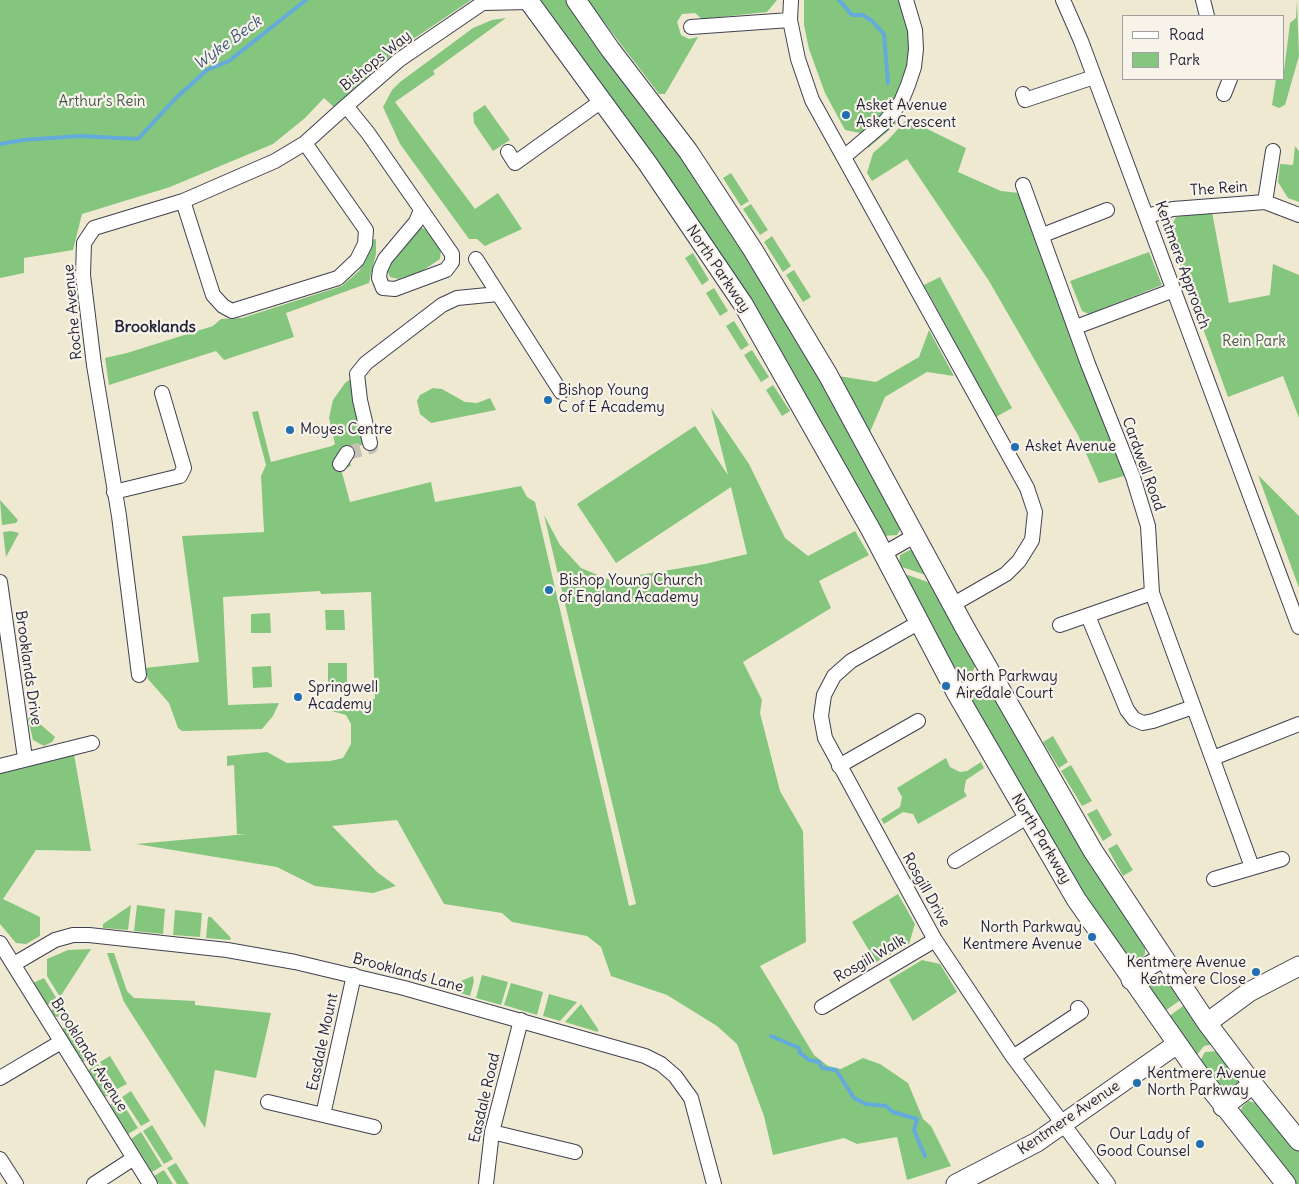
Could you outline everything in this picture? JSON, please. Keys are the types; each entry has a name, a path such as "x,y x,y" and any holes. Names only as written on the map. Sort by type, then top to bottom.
{"street":[{"path":"576,0 610,49 688,151 753,250 828,375 991,675 1089,844 1207,1023 1299,1141"},
{"path":"791,0 790,20 798,59 812,100 1026,488 1035,512 1032,540 1019,561 1006,574 952,604"},
{"path":"844,157 884,124 901,102 908,85 914,67 916,49 915,30 906,0"},
{"name":"Kentmere Approach","path":"1063,0 1089,78 1147,216 1299,627"},
{"path":"1203,0 1207,15"},
{"name":"Bishops Way","path":"421,210 416,222 384,259 380,270 383,288 395,289 434,276 446,270 452,262 452,254 368,133 346,106 399,60 485,1 528,1"},
{"name":"North Parkway","path":"528,1 603,100 743,304 883,554 918,623 1027,817 1076,899 1131,980 1223,1107 1286,1184"},
{"path":"691,27 790,20"},
{"path":"1023,94 1025,100 1089,78"},
{"path":"1224,94 1230,80"},
{"path":"508,152 515,163 603,100"},
{"name":"Roche Avenue","path":"139,675 119,516 94,365 83,275 84,243 94,228 183,201 275,161 305,143 346,106"},
{"path":"183,201 213,295 223,306 232,311 338,278 357,260 365,244 366,230 305,143"},
{"name":"The Rein","path":"1265,202 1273,151"},
{"name":"Cardwell Road","path":"1023,185 1088,364 1134,477 1148,526 1152,594 1252,868"},
{"name":"The Rein","path":"1147,216 1172,209 1265,202 1299,215"},
{"path":"1042,237 1107,210"},
{"path":"476,259 560,392"},
{"path":"1076,327 1174,290"},
{"path":"370,443 360,400 357,374 366,363 442,305 457,298 498,294"},
{"path":"114,492 180,476 184,468 162,393"},
{"path":"883,554 916,535"},
{"name":"Brooklands Drive","path":"0,582 5,660 25,758"},
{"path":"1059,627 1152,594"},
{"path":"1088,616 1127,710 1134,719 1143,723 1153,721 1193,707"},
{"name":"Rosgill Drive","path":"918,623 851,661 834,676 824,694 820,716 825,738 935,940 1013,1057 1108,1184"},
{"path":"958,694 991,675"},
{"path":"839,766 922,722"},
{"path":"1213,758 1299,724"},
{"path":"0,766 25,758 92,743"},
{"path":"955,861 1027,817"},
{"path":"1214,879 1282,859"},
{"name":"Brooklands Lane","path":"14,964 56,940 73,935 89,935 227,950 354,975 645,1056 669,1070 686,1090 694,1107 714,1184"},
{"name":"Rosgill Walk","path":"822,1007 935,940"},
{"name":"Brooklands Avenue","path":"0,943 150,1184"},
{"path":"1131,980 1136,974 1163,958"},
{"path":"1207,1023 1249,992 1299,966"},
{"name":"Easdale Mount","path":"323,1115 354,975"},
{"path":"1013,1057 1081,1012 1078,1008"},
{"name":"Easdale Road","path":"486,1184 492,1132 521,1020"},
{"path":"0,1078 61,1042"},
{"name":"Kentmere Avenue","path":"956,1184 1012,1157 1062,1125 1177,1044"},
{"path":"1223,1107 1253,1084"},
{"name":"Easdale Mount","path":"268,1102 374,1127"},
{"path":"492,1132 575,1152"},
{"path":"94,1184 134,1158"},
{"path":"0,1160 16,1184"}],"green space":[{"name":"Arthur's Rein","path":"0,0 471,0 400,48 346,96 336,109 324,98 305,118 273,144 170,187 82,214 73,250 24,258 24,273 0,278"},
{"path":"538,0 568,0 675,144 770,289 901,528 897,535 884,536 655,159"},
{"path":"587,0 777,0 767,12 702,19 695,13 682,14 677,22 681,35 689,39 698,37 665,94 659,94"},
{"path":"804,0 902,0 912,48 899,96 865,134 845,130 825,93 809,49 804,25"},
{"path":"1297,0 1299,56 1285,105 1279,108 1272,105 1276,80 1284,80 1290,23 1296,18"},
{"path":"506,18 433,71 435,74 395,102 475,209 498,193 522,229 485,246 477,239 469,239 400,144 383,107 392,90 400,82 473,28 492,20"},
{"path":"485,105 510,140 493,151 474,123 473,113"},
{"path":"897,117 899,119 895,125 868,148 867,146"},
{"path":"907,119 966,148 958,172 1001,191 1019,193 1127,474 1124,476 1099,483 1078,435 989,281 907,159 872,181 867,173 873,153"},
{"path":"1295,146 1299,151 1299,202 1288,198 1278,182 1280,164 1293,165"},
{"path":"731,173 749,201 741,206 723,178"},
{"path":"751,204 768,230 760,235 743,209"},
{"name":"Rein Park","path":"1212,212 1229,303 1270,295 1273,264 1299,275 1299,418 1283,376 1228,397 1168,232 1176,217"},
{"path":"422,228 429,231 441,249 440,259 422,271 398,279 390,277 387,270 392,256 418,229"},
{"path":"772,236 791,266 783,272 764,242"},
{"path":"376,239 376,254 369,283 286,313 294,337 224,360 216,351 109,385 105,358 213,326 221,319 242,318 342,286 359,271 367,257 371,240"},
{"path":"1149,252 1162,285 1089,314 1082,311 1070,281"},
{"path":"693,253 709,280 702,285 685,258"},
{"path":"794,270 811,297 803,302 786,275"},
{"path":"940,277 1012,408 996,417 924,285"},
{"path":"714,288 728,311 720,316 706,293"},
{"path":"734,321 749,345 741,350 726,326"},
{"path":"929,330 954,376 927,372 885,397 870,432 838,376 876,382 919,357"},
{"path":"752,350 769,377 761,382 744,355"},
{"name":"Bishop Young Church of England Academy","path":"353,377 373,442 346,449 351,466 341,469 350,502 431,482 435,502 521,486 527,497 535,502 629,906 636,904 544,515 560,545 581,568 610,580 705,564 747,554 731,487 616,563 577,504 695,426 728,475 711,408 749,464 785,538 808,556 855,531 869,555 819,581 831,608 743,662 762,700 760,713 780,791 803,831 806,942 760,966 814,1055 828,1066 841,1069 863,1058 880,1064 908,1083 923,1119 931,1126 951,1166 907,1180 897,1137 857,1144 844,1138 773,1155 764,1116 737,1044 717,1026 667,995 611,976 601,947 587,936 512,922 502,913 444,904 397,820 332,826 377,872 396,886 373,893 315,886 277,867 136,844 247,834 237,834 234,765 227,766 227,756 267,752 287,763 330,761 343,758 351,744 351,724 346,715 328,710 327,701 375,699 371,592 321,594 320,591 223,597 228,705 279,703 273,716 262,729 182,731 178,728 169,703 148,679 145,668 199,662 182,536 264,532 261,476 266,465 252,412 258,411 271,462 332,446 335,444 329,418 333,400 345,383"},
{"path":"773,385 790,411 782,416 766,390"},
{"path":"433,388 442,389 465,402 477,403 490,398 496,410 431,423 420,414 417,401 420,395"},
{"path":"1258,475 1299,516 1299,588"},
{"path":"0,500 18,520 16,523 2,525"},
{"path":"3,532 19,533 6,557"},
{"path":"914,550 932,577 899,566 900,555"},
{"path":"908,575 936,585 976,664 971,675 964,677 956,675 904,577"},
{"path":"325,610 344,610 345,630 326,630"},
{"path":"270,613 271,633 251,633 251,614"},
{"path":"328,663 347,663 347,684 328,684"},
{"path":"271,666 272,687 253,688 252,667"},
{"path":"980,690 987,690 993,695 1075,836 1145,945 1145,954 1140,960 1128,960 1099,920 972,702 974,695"},
{"path":"31,716 55,737 52,742 44,746 33,740 28,719"},
{"path":"1053,736 1068,762 1059,768 1043,742"},
{"path":"74,754 91,851 36,850 3,899 40,917 40,936 26,944 16,943 0,924 0,773"},
{"path":"946,758 950,767 960,772 967,771 981,762 984,768 966,780 964,791 967,796 918,824 913,814 903,812 884,824 881,819 900,807 902,797 897,788"},
{"path":"1071,765 1092,801 1082,806 1061,771"},
{"path":"1097,809 1112,835 1103,841 1087,814"},
{"path":"1117,844 1133,870 1123,876 1108,849"},
{"path":"898,894 915,924 909,944 876,962 852,922"},
{"path":"131,905 128,930 103,928 103,924"},
{"path":"137,905 165,909 163,934 134,931"},
{"path":"175,910 202,913 200,937 173,935"},
{"path":"208,917 211,917 231,938 230,940 206,938"},
{"path":"91,949 60,997 47,976 47,959 68,950"},
{"path":"107,953 114,953 127,991 134,998 195,1001 195,1005 271,1013 256,1078 215,1070 205,1128 124,1002"},
{"path":"922,960 940,964 957,992 913,1021 889,980"},
{"path":"1154,974 1166,977 1182,999 1162,1013 1146,983"},
{"path":"482,975 508,982 501,1005 476,998"},
{"path":"473,976 474,981 470,996 447,989 449,986"},
{"path":"44,978 57,999 47,1005 33,983"},
{"path":"511,983 543,992 537,1015 504,1005"},
{"path":"549,994 577,1002 560,1021 543,1016"},
{"path":"581,1004 598,1029 598,1032 565,1022"},
{"path":"1186,1004 1214,1044 1204,1046 1196,1056 1165,1019"},
{"path":"56,1005 60,1005 64,1011 60,1017 56,1017 52,1013 52,1009"},
{"path":"72,1023 93,1056 83,1062 62,1029"},
{"path":"1217,1051 1238,1080 1238,1084 1230,1092 1223,1092 1200,1061 1205,1052"},
{"path":"110,1056 127,1084 117,1089 100,1062"},
{"path":"98,1064 115,1091 105,1097 88,1070"},
{"path":"131,1091 150,1121 141,1126 122,1097"},
{"path":"120,1099 138,1128 128,1134 110,1105"},
{"path":"1248,1101 1260,1104 1299,1151 1299,1184 1295,1184 1240,1115 1242,1107"},
{"path":"152,1125 173,1159 164,1164 143,1131"},
{"path":"141,1132 162,1166 152,1172 131,1139"},
{"path":"176,1163 189,1184 177,1184 167,1168"},
{"path":"164,1170 173,1184 159,1184 154,1176"}],"waterway":[{"name":"Wyke Beck","path":"0,144 23,140 80,136 138,139 176,98 207,70 229,61 306,0"},
{"path":"839,0 852,15 863,15 872,21 884,34 888,83"},
{"path":"771,1036 799,1048 800,1053 809,1060 819,1062 822,1068 836,1070 854,1098 866,1104 886,1106 893,1112 917,1119 914,1130 925,1156"}],"tunnel":[{"path":"347,453 371,447 370,443"}],"place":[{"name":"Asket Avenue Asket Crescent","path":"846,115"},
{"name":"Bishop Young C of E Academy","path":"548,400"},
{"name":"Moyes Centre","path":"290,430"},
{"name":"Asket Avenue","path":"1015,447"},
{"name":"Bishop Young Church of England Academy","path":"549,590"},
{"name":"North Parkway Airedale Court","path":"946,686"},
{"name":"Springwell Academy","path":"298,697"},
{"name":"North Parkway Kentmere Avenue","path":"1092,937"},
{"name":"Kentmere Avenue Kentmere Close","path":"1256,972"},
{"name":"Kentmere Avenue North Parkway","path":"1137,1083"},
{"name":"Our Lady of Good Counsel","path":"1200,1144"}],"district":[{"name":"Brooklands","path":"155,327"}]}
